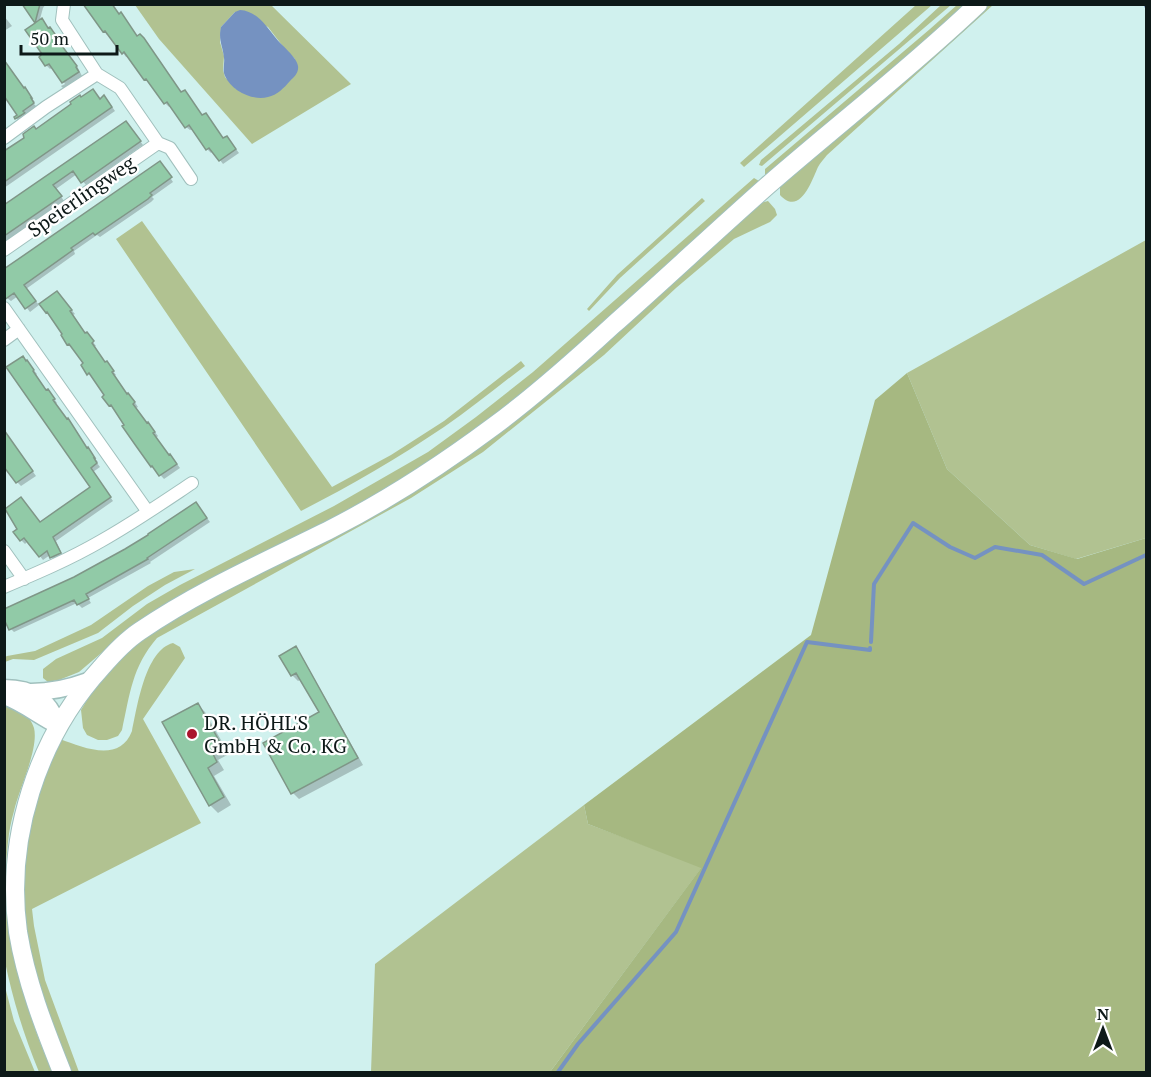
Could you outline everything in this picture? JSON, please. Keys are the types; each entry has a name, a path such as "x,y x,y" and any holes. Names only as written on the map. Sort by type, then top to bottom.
{"main road":[{"path":"62,1072 28,977 19,935 15,889 17,851 27,804 42,761 58,726 88,681 125,643 179,606 237,574 363,512 422,476 499,423 582,354 767,187 900,75 978,4"}],"street":[{"path":"64,4 62,20 97,74 120,88 158,143 170,148 191,179"},
{"path":"4,138 46,106 97,74"},
{"name":"Speierlingweg","path":"4,250 158,143"},
{"path":"4,308 148,512"},
{"path":"4,340 19,329"},
{"path":"4,587 100,542 192,483"},
{"path":"4,551 24,579"},
{"path":"27,692 62,690 88,681"},
{"path":"4,688 17,689 42,699 49,705 58,726"},
{"path":"4,696 16,700 58,726"}],"green space":[{"path":"135,5 271,5 351,84 252,144 159,39","holes":["235,12 268,27 295,59 236,89 225,77 223,70 221,27"]},
{"path":"916,5 932,5 744,167 740,163"},
{"path":"941,5 951,5 762,166 759,165 761,160 899,44"},
{"path":"957,5 972,5 771,177 765,174 765,169"},
{"path":"987,5 993,5 827,155 819,165 809,187 799,199 794,202 787,201 780,195 780,186"},
{"path":"754,178 759,181 540,380 483,426 426,466 119,638 79,672 48,682 43,678 43,669 56,659 102,638 147,604 334,506 428,452 533,372"},
{"path":"702,198 705,201 620,278 589,311 587,309 617,275"},
{"path":"768,201 777,215 770,222 734,239 676,288 604,355 483,452 411,498 157,638 137,670 122,730 118,736 98,740 87,735 83,728 81,710 90,695 127,651 181,610 376,511 760,203"},
{"path":"142,221 332,487 391,455 444,421 521,361 525,366 427,438 338,492 301,511 116,239"},
{"path":"1146,240 1146,538 1076,559 1030,545 947,469 907,373"},
{"path":"907,373 947,469 1030,545 1077,559 1146,538 1146,1072 550,1072 701,868 588,824 584,805 811,635 875,400"},
{"path":"195,569 133,606 98,633 34,660 13,659 5,662 7,656 35,651 91,625 148,586 174,572"},
{"path":"173,643 180,647 185,658 143,719 201,823 32,909 45,980 79,1072 68,1072 35,982 21,900 30,814 60,739 100,750 119,747 126,741 132,731 149,668 155,656 163,648"},
{"path":"4,701 26,715 34,728 34,747 16,802 10,830 6,864 7,909 14,953 25,996 33,1024 52,1072 39,1072 19,1018 5,962"},
{"path":"584,805 588,824 702,867 550,1072 371,1072 375,964"},
{"path":"4,983 14,1021 35,1072 5,1072"}],"water":[{"path":"240,10 251,13 260,20 297,62 296,75 283,89 271,96 256,98 243,94 232,86 224,74 221,27 235,12"}],"building":[{"path":"22,4 40,4 35,23"},
{"path":"83,4 112,4 119,14 121,12 137,36 140,34 144,38 181,92 185,90 202,115 206,113 223,138 227,136 236,149 219,161 209,148 206,150 189,125 185,128 167,102 164,104 124,52 122,54 105,31 103,32"},
{"path":"42,18 79,72 62,83 49,64 45,66 39,57 42,54 25,30"},
{"path":"4,60 34,103 23,111 25,113 15,119 17,115 4,96"},
{"path":"93,89 100,99 104,95 112,107 4,182 4,151 24,138 23,134 34,126 36,129 71,104 70,102"},
{"path":"126,121 141,141 81,183 73,171 53,185 62,196 4,236 4,205"},
{"path":"160,161 172,177 150,193 152,195 148,199 95,235 93,233 71,248 73,250 24,285 36,301 25,309 14,293 4,300 4,269"},
{"path":"57,291 72,310 70,311 85,333 87,332 94,341 92,343 114,371 112,372 135,402 133,404 155,432 153,433 177,464 159,476 122,426 124,425 111,405 109,406 102,397 104,395 89,373 87,375 81,365 83,363 69,344 67,345 47,312 39,304"},
{"path":"23,356 95,458 97,463 91,468 111,497 53,537 61,553 50,558 47,551 39,557 24,538 20,541 13,532 17,529 5,509 21,497 40,522 90,487 6,367"},
{"path":"4,430 33,471 16,483 4,467"},
{"path":"196,502 207,518 148,559 86,594 89,599 77,605 74,600 9,630 4,619 4,609 74,577 125,549"},
{"path":"296,646 358,758 291,794 263,743 319,712 296,673 291,676 279,656"},
{"name":"DR. HÖHL'S GmbH & Co. KG","path":"198,703 222,746 212,752 217,762 208,768 224,797 209,806 162,722"}],"waterway":[{"path":"871,642 874,584 913,523 950,547 975,558 995,547 1042,555 1084,584 1146,555"},
{"path":"558,1072 578,1044 676,932 807,642 870,650 870,648"}],"place":[{"name":"DR. HÖHL'S GmbH & Co. KG","path":"192,734"}]}
